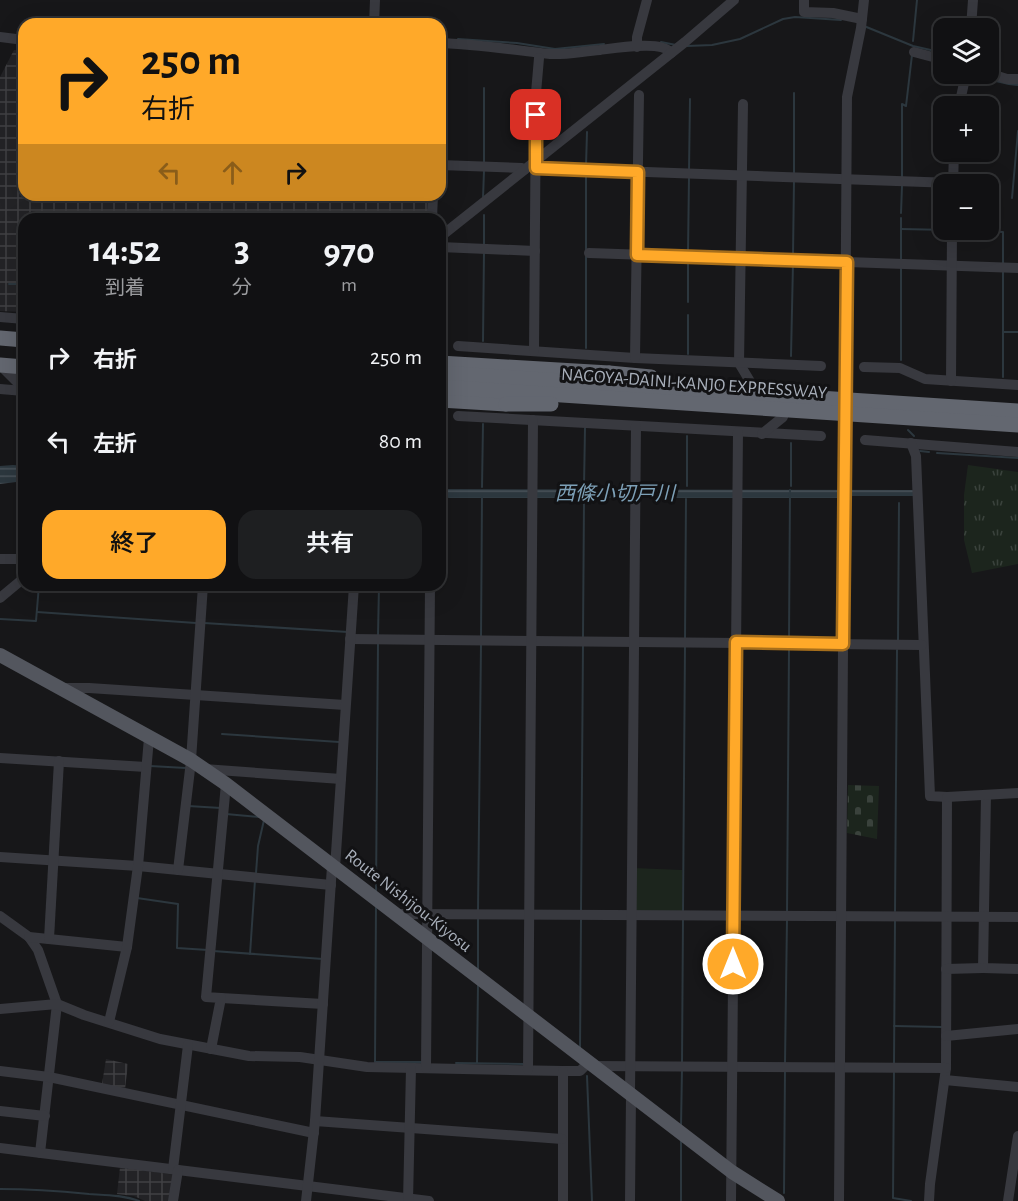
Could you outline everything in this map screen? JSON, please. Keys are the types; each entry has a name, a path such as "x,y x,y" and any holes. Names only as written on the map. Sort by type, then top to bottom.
{"highway":[{"path":"0,338 18,340"},
{"path":"0,345 18,346"},
{"path":"0,358 18,360"},
{"path":"446,363 609,373 832,399"},
{"path":"0,365 18,366"},
{"name":"NAGOYA-DAINI-KANJO EXPRESSWAY","path":"446,373 1018,411"},
{"name":"NAGOYA-DAINI-KANJO EXPRESSWAY","path":"446,387 1018,425"},
{"path":"446,393 1018,431"},
{"path":"446,400 506,404 701,404"}],"main road":[{"name":"Route Nishijou-Kiyosu","path":"0,655 191,761 226,784 732,1172 778,1201"}],"street":[{"path":"374,18 375,0"},
{"path":"637,44 647,0"},
{"path":"446,232 524,170 536,164 734,0"},
{"path":"804,0 804,12 833,13 861,23"},
{"path":"839,1201 847,97 864,0"},
{"path":"972,18 974,0"},
{"path":"0,37 18,38"},
{"path":"446,43 550,54 637,44 669,49 678,48"},
{"path":"914,52 933,57"},
{"path":"534,351 539,58"},
{"path":"999,76 1018,80"},
{"path":"635,358 639,95"},
{"path":"743,104 739,363 777,416 762,434"},
{"path":"536,164 638,172 933,183"},
{"path":"446,165 522,168 524,170"},
{"path":"951,381 952,240"},
{"path":"446,247 535,251"},
{"path":"589,254 1018,268"},
{"path":"2,320 18,319"},
{"path":"458,346 635,358 821,366"},
{"path":"0,365 18,384"},
{"path":"864,367 900,368 925,378 1018,385"},
{"path":"0,389 18,390"},
{"path":"518,419 531,400"},
{"path":"458,416 821,436"},
{"path":"528,1070 533,420"},
{"path":"630,1201 636,426"},
{"path":"731,1201 738,432"},
{"path":"865,440 1018,452"},
{"path":"911,443 916,456 930,796 1018,793"},
{"path":"0,559 18,559"},
{"path":"0,598 18,583"},
{"path":"178,870 191,761 203,591"},
{"path":"306,1201 320,1060 354,591"},
{"path":"426,1068 430,591"},
{"path":"350,639 922,645"},
{"path":"60,688 345,705"},
{"path":"109,1022 127,947 138,866 149,738"},
{"path":"0,758 146,767"},
{"path":"49,939 59,761"},
{"path":"204,769 341,778"},
{"path":"226,784 206,997 323,1004"},
{"path":"983,968 986,795"},
{"path":"929,1201 946,1068 948,797"},
{"path":"0,857 138,866 331,885"},
{"path":"395,914 1018,916"},
{"path":"0,916 29,937 38,950 57,1004 40,1153"},
{"path":"29,937 127,947"},
{"path":"946,969 1018,969"},
{"path":"211,1049 221,998"},
{"path":"0,1009 57,1004 160,1039 188,1045 249,1056 300,1057 367,1067 563,1071 580,1071 590,1064 946,1068"},
{"path":"946,1036 1018,1029"},
{"path":"173,1201 180,1105 188,1045"},
{"path":"408,1200 411,1068"},
{"path":"0,1071 49,1077 314,1133"},
{"path":"563,1071 563,1201"},
{"path":"945,1080 1018,1087"},
{"path":"0,1111 45,1116"},
{"path":"315,1121 562,1139"},
{"path":"1008,1201 1018,1136"},
{"path":"0,1148 429,1201"}],"shaded area":[{"path":"14,50 18,50 18,201 430,201 429,213 18,213 18,312 0,311 0,77"},
{"path":"106,1059 128,1064 125,1089 102,1084"},
{"path":"120,1167 175,1175 170,1201 145,1201 134,1196 117,1194"}],"green space":[{"path":"968,465 1018,472 1018,564 972,573 964,540 964,495"},
{"path":"848,785 879,786 877,839 847,833"},
{"path":"634,868 682,870 682,913 636,913"}],"water":[{"path":"18,465 18,482 0,484 0,466"},
{"name":"西條小切戸川","path":"446,489 913,490 913,496 840,496 839,498 446,498"}],"waterway":[{"path":"913,41 917,0"},
{"path":"687,46 712,45 740,39 783,19 795,17 841,20"},
{"path":"864,26 913,46 933,51"},
{"path":"458,39 517,43 555,49 604,44"},
{"path":"661,42 676,45"},
{"path":"902,179 902,104 906,106 912,55"},
{"path":"999,82 1018,85"},
{"path":"484,88 484,163"},
{"path":"794,93 794,174"},
{"path":"689,171 690,99"},
{"path":"1012,198 1018,131"},
{"path":"586,166 587,132"},
{"path":"483,198 484,171"},
{"path":"586,173 586,250"},
{"path":"688,252 689,177"},
{"path":"793,255 794,180"},
{"path":"901,213 902,186"},
{"path":"484,215 484,245"},
{"path":"901,218 901,261"},
{"path":"901,229 933,230"},
{"path":"999,232 1003,232 1003,265"},
{"path":"483,341 484,251"},
{"path":"586,256 586,348"},
{"path":"688,259 688,302"},
{"path":"791,356 793,263"},
{"path":"901,267 901,360"},
{"path":"1003,272 1003,377"},
{"path":"9,284 18,284"},
{"path":"688,315 688,354"},
{"path":"1003,332 1018,332"},
{"path":"482,487 483,424"},
{"name":"西條小切戸川","path":"584,486 585,428"},
{"path":"908,430 914,436"},
{"path":"687,436 687,486"},
{"path":"791,443 791,486"},
{"path":"920,451 929,452"},
{"path":"937,453 1018,458"},
{"path":"789,640 790,490"},
{"path":"481,637 482,496"},
{"path":"685,639 686,499"},
{"name":"西條小切戸川","path":"583,637 584,500"},
{"path":"898,641 899,503"},
{"path":"0,619 36,621 38,591"},
{"path":"378,636 379,591"},
{"path":"37,612 196,623"},
{"path":"204,623 348,632"},
{"path":"376,893 378,644"},
{"path":"478,911 481,644"},
{"path":"581,911 583,644"},
{"path":"683,912 685,645"},
{"path":"787,913 789,649"},
{"path":"895,911 897,650"},
{"path":"222,734 339,742"},
{"path":"150,766 186,768"},
{"path":"188,806 221,808"},
{"path":"226,814 259,817"},
{"path":"256,873 258,846 264,820"},
{"path":"250,954 255,880"},
{"path":"137,898 178,904 177,948 208,950"},
{"path":"376,905 375,1062 422,1062"},
{"path":"478,919 478,970"},
{"path":"682,1062 683,919"},
{"path":"785,1063 787,919"},
{"path":"580,1049 581,920"},
{"path":"894,1064 895,920"},
{"path":"213,951 323,959"},
{"path":"477,1063 478,985"},
{"path":"894,1026 942,1027"},
{"path":"456,1063 524,1064"},
{"path":"681,1126 682,1069"},
{"path":"784,1193 785,1070"},
{"path":"894,1070 893,1198 911,1201"},
{"path":"587,1076 592,1201"},
{"path":"681,1141 681,1201"},
{"path":"0,1189 114,1196 139,1201"}],"route":[{"path":"536,115 536,168 638,172 637,255 847,262 843,644 736,642 733,964"}]}
